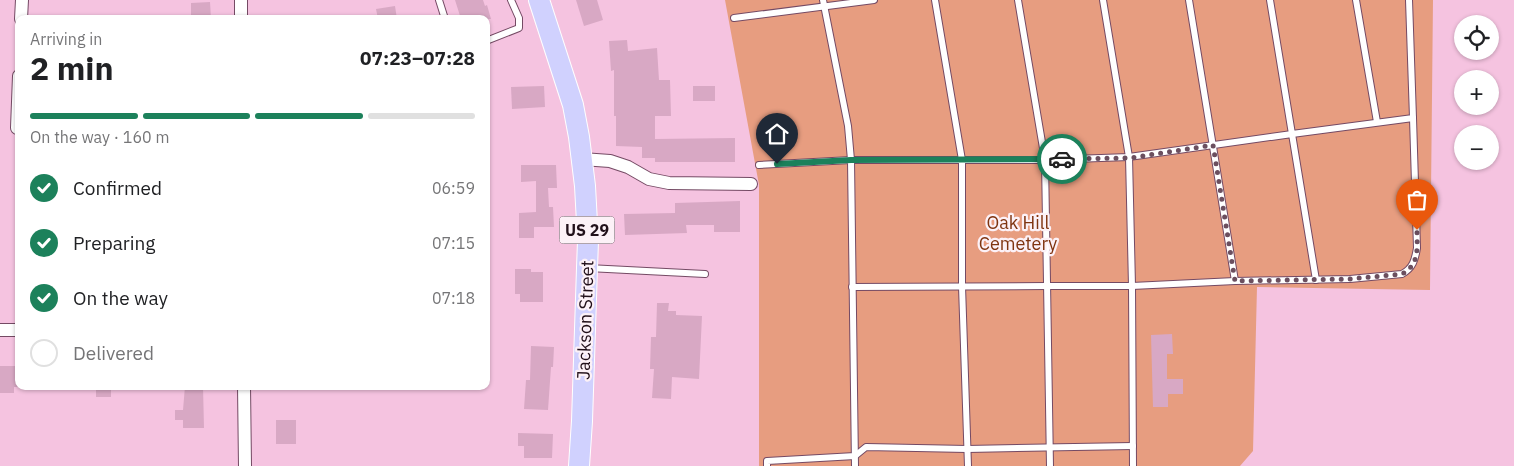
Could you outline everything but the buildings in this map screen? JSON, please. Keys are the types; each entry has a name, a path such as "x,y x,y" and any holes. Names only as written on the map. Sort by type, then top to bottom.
{"main road":[{"name":"Jackson Street","path":"539,0 573,104 582,159 587,213 587,268 579,466"}],"street":[{"path":"21,15 22,0"},
{"path":"241,0 241,15"},
{"path":"582,159 610,161 628,167 649,179 669,183 751,184"},
{"path":"0,330 15,330"},
{"path":"244,390 245,466"}],"lane":[{"path":"439,0 444,15"},
{"path":"490,39 519,28 519,18 511,0"},
{"path":"734,18 824,3 874,0"},
{"path":"935,0 962,160 962,286 968,466"},
{"path":"1018,0 1044,160 1050,466"},
{"path":"1104,0 1130,158 1133,466"},
{"path":"1189,0 1235,281"},
{"path":"1270,0 1316,280"},
{"path":"1356,0 1377,122"},
{"path":"852,288 1132,286 1235,281 1350,279 1402,274 1409,270 1415,261 1417,248 1409,0"},
{"path":"824,3 848,126 851,160 855,466"},
{"path":"759,166 851,160 1130,158 1413,118"},
{"path":"587,268 705,274"},
{"path":"767,466 767,461 854,456 866,447 967,449 1133,446"}],"green space":[{"name":"Oak Hill Cemetery","path":"725,0 1433,0 1430,290 1257,287 1253,451 1240,466 759,466 759,185"}],"way so far":[{"path":"1062,159 1130,158 1213,145 1235,281 1350,279 1402,274 1409,270 1415,261 1417,230"}],"route":[{"path":"777,164 851,160 1062,159"}]}
